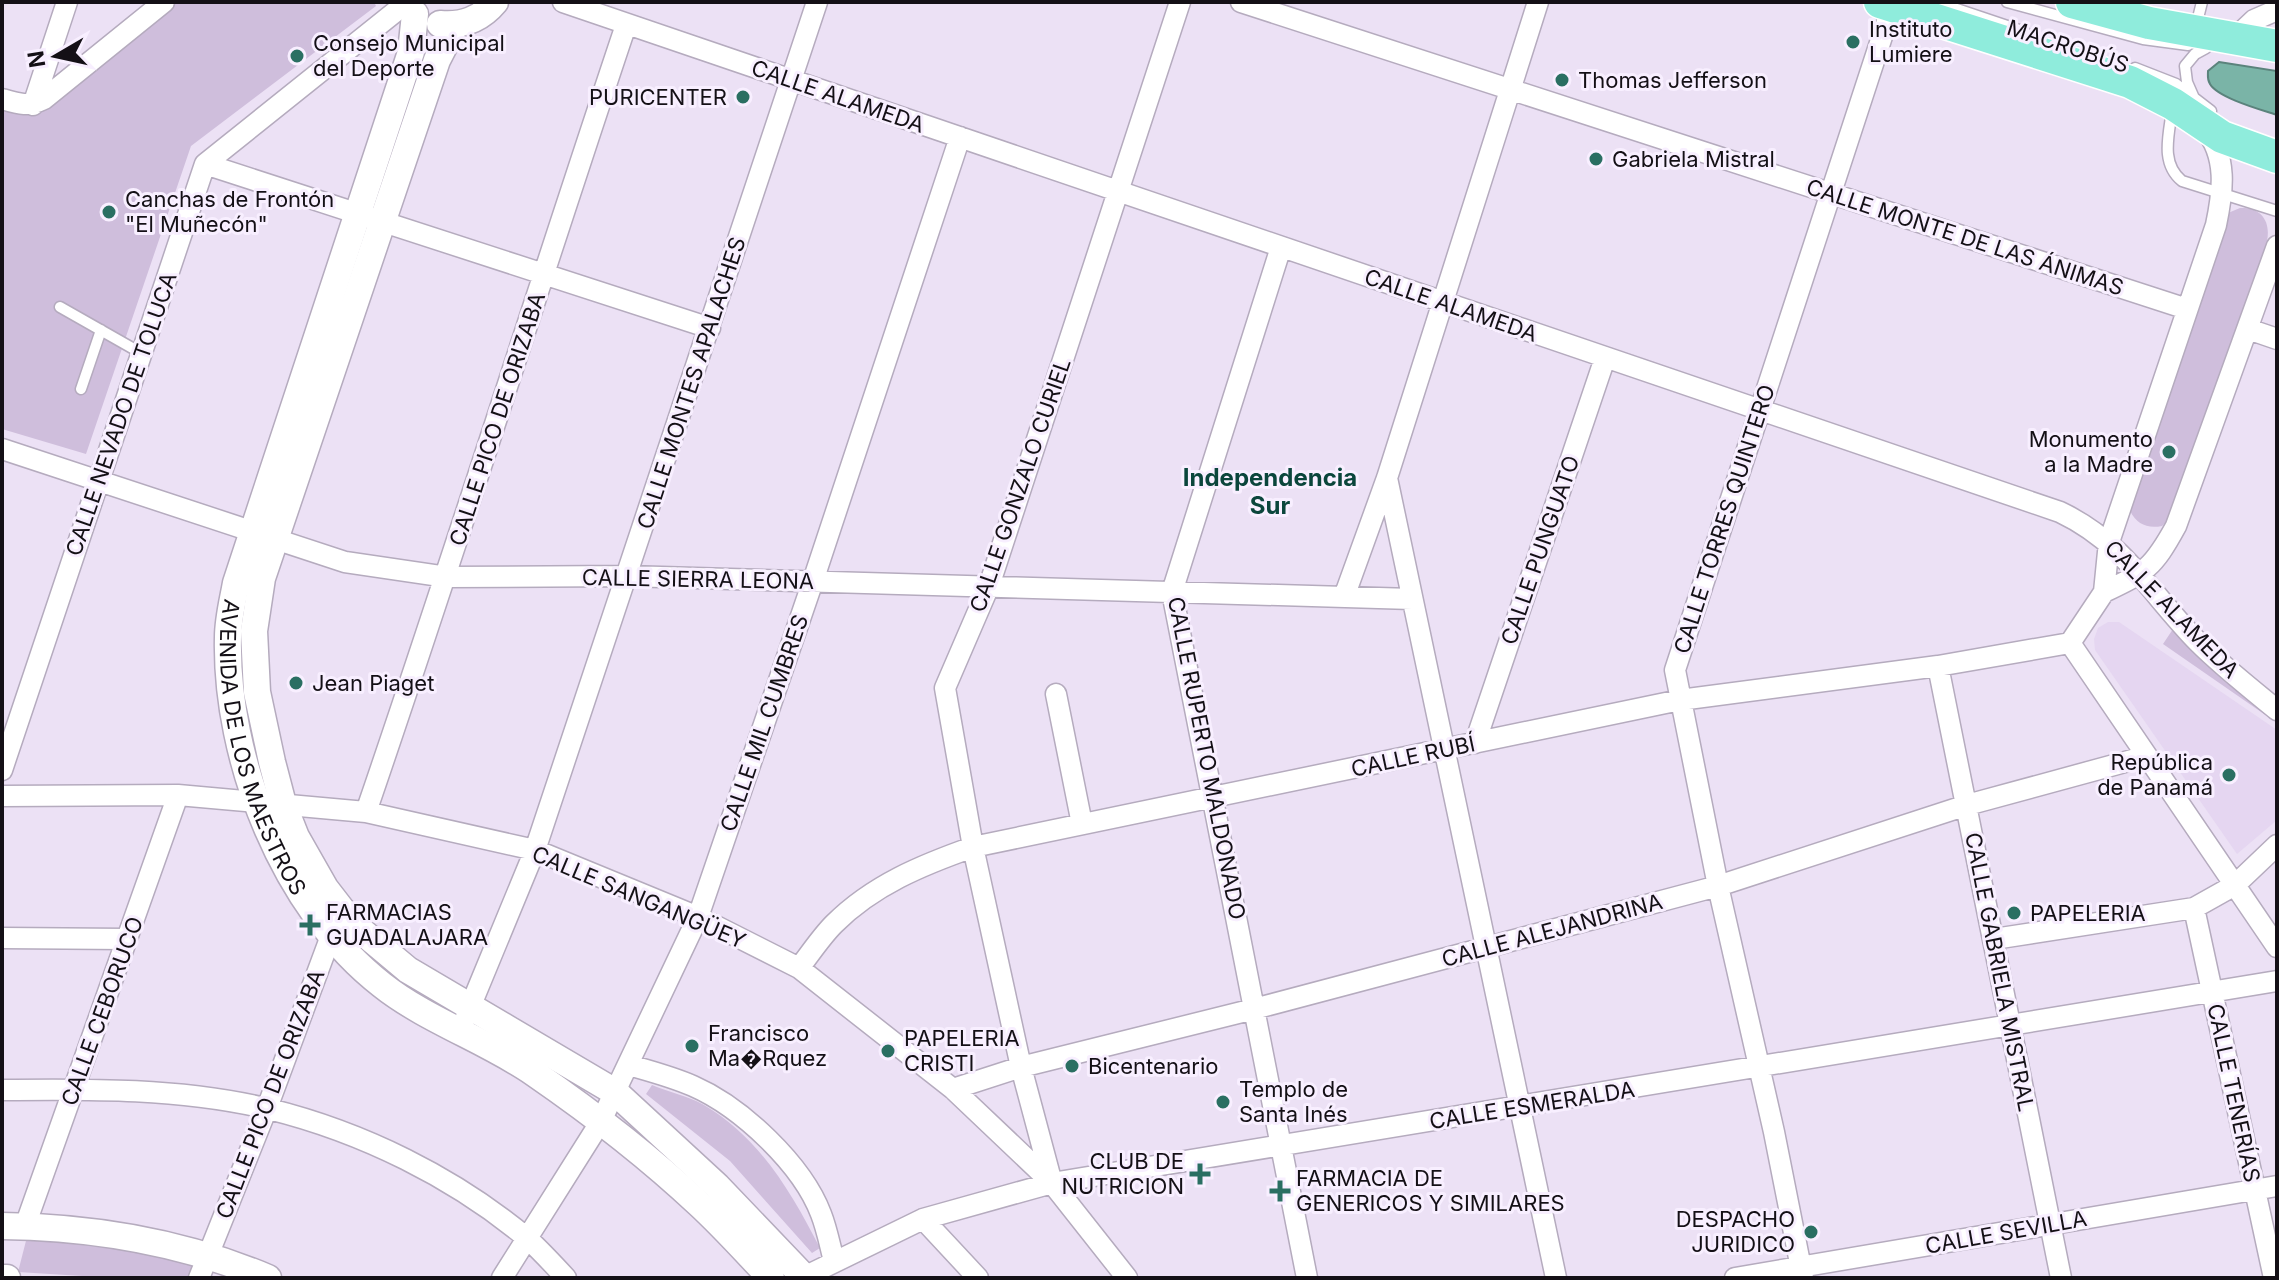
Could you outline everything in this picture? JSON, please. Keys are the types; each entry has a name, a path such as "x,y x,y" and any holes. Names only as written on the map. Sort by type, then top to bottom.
{"main road":[{"path":"2072,2 2117,9 2216,37 2277,46"},
{"path":"1886,4 2130,82 2195,109 2222,137 2271,149"}],"street":[{"path":"33,105 67,2"},
{"path":"2,99 33,105 44,99 164,2"},
{"path":"205,164 408,7 441,25 455,25 472,21 495,2"},
{"name":"CALLE ALAMEDA","path":"563,2 2060,512 2086,524 2109,542 2196,641 2277,710"},
{"name":"CALLE MONTES APALACHES","path":"460,1032 535,850 817,2"},
{"name":"CALLE GONZALO CURIEL","path":"1127,1278 1052,1183 1021,1067 973,847 945,688 989,586 1180,2"},
{"name":"CALLE MONTE DE LAS ÁNIMAS","path":"1241,2 2187,309"},
{"path":"1344,597 1387,478 1538,2"},
{"name":"CALLE TORRES QUINTERO","path":"1801,1272 1675,670 1830,193 1886,4"},
{"name":"AVENIDA DE LOS MAESTROS","path":"408,7 411,52 370,217 264,535 262,578 254,631 257,692 273,843 299,892 331,935 382,986 530,1070 601,1121 700,1205 771,1278"},
{"path":"2216,37 2277,10"},
{"name":"AVENIDA DE LOS MAESTROS","path":"370,217 455,25"},
{"name":"CALLE PICO DE ORIZABA","path":"366,812 447,577 626,25"},
{"path":"2195,109 2211,137 2222,173 2223,192 2216,225 2109,542 2104,592 2070,643 2277,947"},
{"name":"CALLE MIL CUMBRES","path":"502,1278 601,1121 698,917 960,137"},
{"path":"205,164 710,328"},
{"name":"CALLE NEVADO DE TOLUCA","path":"2,770 205,164"},
{"path":"2104,592 2140,575 2160,555 2176,526 2277,246"},
{"name":"CALLE RUPERTO MALDONADO","path":"1281,247 1172,592 1307,1278"},
{"path":"2248,329 2277,339"},
{"name":"CALLE PUNGUATO","path":"1475,743 1605,358"},
{"name":"CALLE SIERRA LEONA","path":"2,449 345,562 447,577 627,576 1412,599"},
{"path":"1387,478 1556,1278"},
{"name":"CALLE RUBÍ","path":"799,968 833,925 877,889 923,864 973,847 1680,700 1938,666 2070,643"},
{"name":"CALLE GABRIELA MISTRAL","path":"1938,666 2061,1278"},
{"path":"1056,694 1082,824"},
{"name":"CALLE ALEJANDRINA","path":"953,1089 1021,1067 1254,1009 1718,886 1967,805 2147,756"},
{"name":"CALLE SANGANGÜEY","path":"2,796 178,795 366,812 535,850 698,917 799,968 953,1089 1052,1183"},
{"name":"CALLE CEBORUCO","path":"14,1226 74,1090 178,795"},
{"name":"AVENIDA DE LOS MAESTROS","path":"270,803 296,837 325,888 359,929 408,970 615,1092 717,1186 804,1278"},
{"path":"1994,939 2194,908 2235,885 2277,845"},
{"name":"CALLE TENERÍAS","path":"2194,908 2274,1278"},
{"name":"CALLE PICO DE ORIZABA","path":"203,1266 342,910"},
{"path":"2,938 127,939"},
{"name":"CALLE ESMERALDA","path":"804,1278 923,1219 1052,1183 2277,981"},
{"path":"629,1065 693,1086 725,1103 754,1125 801,1180 821,1212 834,1261"},
{"path":"2,1090 167,1094 267,1108 360,1137 467,1195 528,1239 566,1278"},
{"name":"CALLE SEVILLA","path":"1735,1278 1801,1272 2277,1186"},
{"path":"923,1219 978,1278"},
{"path":"14,1226 117,1236 203,1266 268,1278"}],"lane":[{"name":"MACROBÚS","path":"1936,2 2035,35"},
{"name":"MACROBÚS","path":"2007,2 2143,39 2216,37 2277,58"},
{"path":"2216,37 2185,66 2195,109 2167,154 2174,174 2182,181 2277,211"},
{"name":"MACROBÚS","path":"2120,64 2176,84 2195,109"},
{"path":"2271,149 2277,146"},
{"path":"60,307 141,353"},
{"path":"81,389 101,330"}],"shaded area":[{"path":"173,2 374,2 376,6 191,146 86,454 2,429 2,105 35,114"},
{"path":"2219,62 2277,71 2277,115 2241,103 2215,89 2208,81 2208,71"},
{"path":"2240,208 2254,210 2263,217 2267,241 2175,514 2162,526 2147,526 2130,511 2228,213"},
{"name":"República de Panamá","path":"2108,622 2119,622 2277,730 2277,820 2237,854 2095,650 2094,639 2098,628"},
{"path":"2173,629 2277,721 2277,723 2163,644"},
{"path":"652,1085 704,1105 742,1133 785,1187 820,1248 812,1253 730,1161 646,1094"},
{"path":"28,1233 196,1258 191,1278 114,1278 18,1272"}],"place":[{"name":"Instituto Lumiere","path":"1853,42"},
{"name":"Consejo Municipal del Deporte","path":"297,56"},
{"name":"Thomas Jefferson","path":"1562,80"},
{"name":"PURICENTER","path":"743,97"},
{"name":"Gabriela Mistral","path":"1596,159"},
{"name":"Canchas de Frontón \"El Muñecón\"","path":"109,212"},
{"name":"Monumento a la Madre","path":"2169,452"},
{"name":"Jean Piaget","path":"296,683"},
{"name":"República de Panamá","path":"2229,775"},
{"name":"PAPELERIA","path":"2014,913"},
{"name":"FARMACIAS GUADALAJARA","path":"310,925"},
{"name":"Francisco Ma�Rquez","path":"692,1046"},
{"name":"PAPELERIA CRISTI","path":"888,1051"},
{"name":"Bicentenario","path":"1072,1066"},
{"name":"Templo de Santa Inés","path":"1223,1102"},
{"name":"CLUB DE NUTRICION","path":"1200,1174"},
{"name":"FARMACIA DE GENERICOS Y SIMILARES","path":"1280,1191"},
{"name":"DESPACHO JURIDICO","path":"1811,1232"}],"district":[{"name":"Independencia Sur","path":"1270,491"}]}
